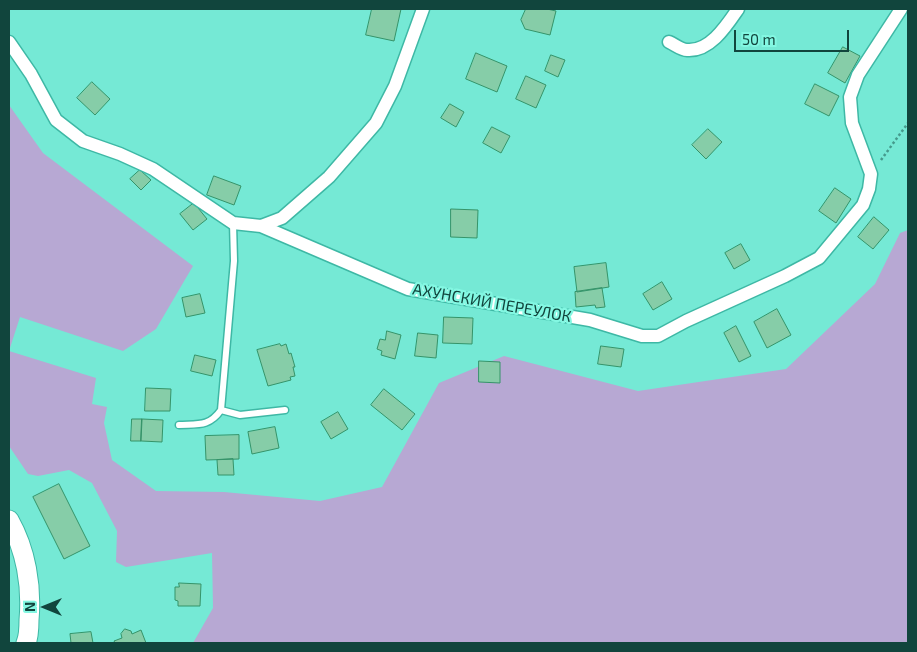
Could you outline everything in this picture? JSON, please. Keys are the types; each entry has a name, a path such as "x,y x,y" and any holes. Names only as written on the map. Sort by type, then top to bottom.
{"street":[{"path":"261,226 282,218 329,177 376,124 395,86 423,9"},
{"path":"669,42 686,50 701,48 722,32 738,9"},
{"path":"871,174 852,123 850,97 858,74 901,9"},
{"path":"9,42 31,74 56,120 83,141 120,154 153,169 233,224"},
{"name":"АХУНСКИЙ ПЕРЕУЛОК","path":"233,224 261,226 408,289 590,320 642,336 658,336 819,258 863,204 869,189 871,174"},
{"path":"9,520 16,531 28,576 31,598 26,643"}],"lane":[{"path":"179,425 206,423 215,419 221,410 234,260 233,224"},
{"path":"221,410 240,415 285,410"}],"path":[{"path":"871,174 908,123"}],"shaded area":[{"path":"9,105 43,153 193,266 156,329 123,351 20,317 9,351"},
{"path":"908,230 908,643 193,643 213,608 212,553 126,567 116,562 117,531 92,483 69,470 38,476 28,474 9,446 9,351 96,378 92,404 107,407 104,423 112,460 156,491 224,492 320,501 382,487 439,383 504,356 638,391 786,369 875,284 900,233"}],"building":[{"path":"372,9 401,9 394,41 366,35"},
{"path":"526,9 556,11 550,35 525,29 521,20"},
{"path":"843,47 860,56 845,83 828,73"},
{"path":"476,53 507,66 497,92 466,79"},
{"path":"551,55 565,60 558,77 545,71"},
{"path":"526,76 546,85 536,108 516,99"},
{"path":"92,82 110,99 95,115 77,98"},
{"path":"815,84 839,96 829,116 805,104"},
{"path":"450,104 464,112 456,127 441,118"},
{"path":"492,127 510,136 501,153 483,143"},
{"path":"708,129 722,142 706,159 692,145"},
{"path":"140,170 151,180 141,190 130,179"},
{"path":"214,176 241,186 234,205 207,195"},
{"path":"835,188 851,199 836,223 819,211"},
{"path":"194,203 207,219 193,230 180,214"},
{"path":"451,209 478,210 477,238 451,237"},
{"path":"874,217 889,230 873,249 858,237"},
{"path":"741,244 750,260 734,269 725,253"},
{"path":"606,263 609,287 577,292 574,267"},
{"path":"662,282 672,299 653,310 643,294"},
{"path":"602,288 605,307 596,308 595,305 576,307 575,292"},
{"path":"200,294 205,313 186,317 182,298"},
{"path":"777,309 791,335 767,348 754,322"},
{"path":"444,317 473,318 472,344 443,343"},
{"path":"736,326 751,356 739,362 724,333"},
{"path":"387,331 401,335 395,359 381,355 382,351 377,349 380,339 385,340"},
{"path":"418,333 438,335 436,358 415,356"},
{"path":"280,344 281,346 286,344 289,354 291,353 295,367 293,367 295,376 290,377 291,380 268,386 257,350"},
{"path":"601,346 624,349 621,367 598,364"},
{"path":"195,355 216,360 212,376 191,371"},
{"path":"479,361 500,362 500,383 479,382"},
{"path":"146,388 171,389 170,411 145,411"},
{"path":"384,389 415,414 402,430 371,405"},
{"path":"338,412 348,429 331,439 321,422"},
{"path":"132,419 142,419 141,441 131,441"},
{"path":"142,419 163,420 162,442 141,441"},
{"path":"275,427 279,448 252,454 248,432"},
{"path":"239,435 239,459 206,460 205,436"},
{"path":"233,459 234,475 218,475 217,460"},
{"path":"59,484 90,546 64,559 33,497"},
{"path":"179,583 201,584 200,606 178,606 178,601 175,600 175,587 179,587"},
{"path":"125,629 131,631 132,634 141,630 146,643 115,643 114,641 122,638 121,634"},
{"path":"91,632 93,643 71,643 70,634"}]}
